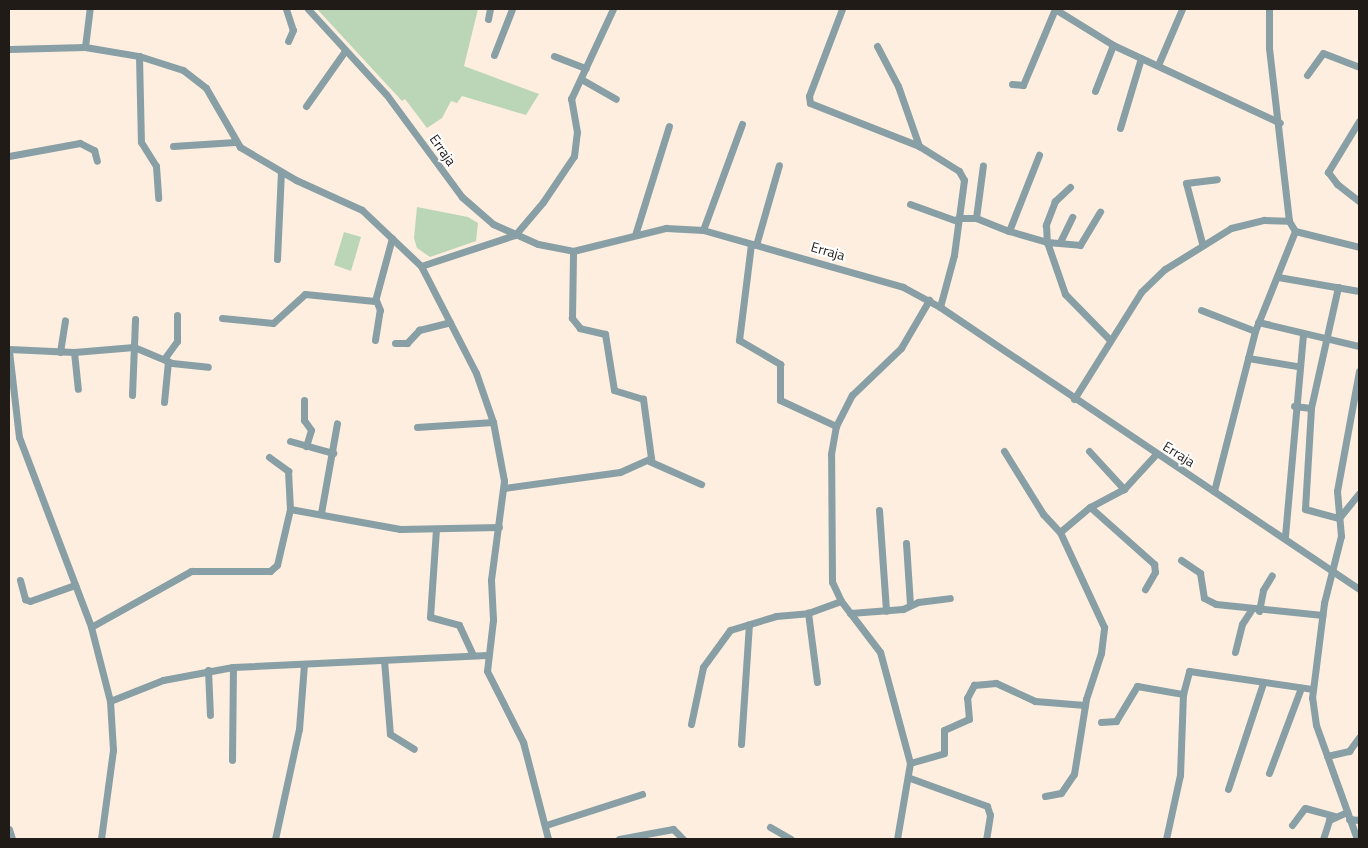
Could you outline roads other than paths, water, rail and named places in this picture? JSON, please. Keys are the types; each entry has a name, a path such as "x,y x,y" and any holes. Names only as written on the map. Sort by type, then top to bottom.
{"street":[{"path":"85,47 90,9"},
{"path":"286,9 293,30 288,41"},
{"name":"Erraja","path":"308,9 386,94 462,198 493,224 516,235 573,251 666,228 704,230 858,273 929,300 1156,454 1285,536 1330,571 1359,589"},
{"path":"488,19 490,9"},
{"path":"494,54 512,9"},
{"path":"422,266 516,235 574,156 577,132 570,105 613,9"},
{"path":"842,9 809,96 810,104 919,146 962,175 954,255 940,307"},
{"path":"1012,84 1023,84 1055,9 1113,45 1280,123"},
{"path":"1158,65 1182,9"},
{"path":"1214,491 1255,331 1278,277 1294,230 1290,221 1280,123 1269,48 1269,9"},
{"path":"1095,91 1113,45"},
{"path":"876,46 898,86 919,146"},
{"path":"9,48 85,47 139,56 172,64 200,81 217,104 235,142 281,172 356,206 422,266 476,373 493,422 504,488 487,654 492,686 523,742 546,825 548,839"},
{"path":"306,106 345,51"},
{"path":"1307,74 1323,53 1359,67"},
{"path":"139,56 141,142 156,166 158,198"},
{"path":"554,56 586,68"},
{"path":"1120,128 1141,58"},
{"path":"581,79 616,99"},
{"path":"1359,121 1328,172 1337,184 1359,201"},
{"path":"704,230 742,124"},
{"path":"635,235 669,126"},
{"path":"173,146 235,142"},
{"path":"9,156 80,143 94,150 97,161"},
{"path":"1009,231 1039,155"},
{"path":"779,165 754,244 739,340 780,364 780,400 836,426"},
{"path":"976,218 983,165"},
{"path":"277,259 281,172"},
{"path":"1202,244 1186,183 1217,178"},
{"path":"1070,187 1055,201 1046,225 1047,242 1065,294 1110,340"},
{"path":"910,204 957,219 976,218 1009,231 1047,242 1082,243 1100,212"},
{"path":"1060,242 1072,217"},
{"path":"1074,399 1110,340 1152,280 1202,244 1246,222 1290,221"},
{"path":"1294,230 1359,247"},
{"path":"375,340 380,310 376,300 392,238"},
{"path":"573,251 572,318 580,328 605,334 614,390 644,399 649,461"},
{"path":"1278,277 1359,291"},
{"path":"1338,288 1311,408 1305,509 1339,518"},
{"path":"222,318 273,323 305,294 376,300"},
{"path":"897,839 910,778 910,763 880,652 841,601 830,568 831,454 836,426 852,395 901,348 929,300"},
{"path":"1201,310 1255,331"},
{"path":"164,402 166,360 177,341 177,315"},
{"path":"132,396 135,319"},
{"path":"60,352 65,320"},
{"path":"395,343 407,343 419,330 450,322"},
{"path":"1258,322 1359,346"},
{"path":"1285,536 1297,366 1303,334"},
{"path":"101,839 113,750 110,701 91,626 19,437 10,372 9,350 74,352 134,347 166,360 208,367"},
{"path":"74,352 78,389"},
{"path":"1248,358 1297,366"},
{"path":"1357,839 1316,725 1312,689 1330,571 1341,536 1336,491 1356,407 1359,371"},
{"path":"304,400 304,420 310,430 306,446"},
{"path":"1294,406 1311,408"},
{"path":"417,427 493,422"},
{"path":"322,514 337,423"},
{"path":"290,441 333,453"},
{"path":"1004,451 1043,514 1060,532 1104,622 1101,653 1085,705 1072,781 1061,793 1045,796"},
{"path":"1089,451 1124,489"},
{"path":"1060,532 1090,506 1124,489 1156,454"},
{"path":"91,626 191,571 270,571 277,565 290,509 288,471 269,458"},
{"path":"504,488 573,481 649,461 701,484"},
{"path":"1339,518 1359,492"},
{"path":"1090,506 1154,564 1155,572 1145,589"},
{"path":"290,509 400,529 499,527"},
{"path":"879,510 886,611"},
{"path":"436,529 430,617 459,625 473,655"},
{"path":"906,543 910,606"},
{"path":"1181,560 1204,577 1200,585 1204,598 1223,607 1322,615"},
{"path":"1259,611 1263,590 1272,575"},
{"path":"20,580 25,599 30,600 75,585"},
{"path":"850,613 886,611 950,598"},
{"path":"691,724 708,658 730,630 749,624 808,612 841,601"},
{"path":"1235,652 1242,624 1251,610"},
{"path":"808,612 817,682"},
{"path":"741,744 749,624"},
{"path":"110,701 163,680 208,670 234,667 487,654"},
{"path":"384,660 390,734 414,750"},
{"path":"275,839 299,729 304,664"},
{"path":"232,760 234,667"},
{"path":"208,670 210,715"},
{"path":"1166,839 1180,775 1183,694 1187,674 1192,670 1264,683 1312,689"},
{"path":"910,763 944,753 944,730 969,719 967,698 974,685 996,683 1035,701 1085,705"},
{"path":"1228,789 1264,683"},
{"path":"1101,722 1116,721 1130,704 1137,686 1183,694"},
{"path":"1269,774 1301,688"},
{"path":"1327,756 1349,751 1359,737"},
{"path":"910,778 987,806 990,815 986,839"},
{"path":"546,825 642,794"},
{"path":"1292,825 1305,808 1334,816 1348,816 1359,820"},
{"path":"1323,839 1325,827 1334,816"},
{"path":"770,827 791,839"},
{"path":"9,829 12,839"},
{"path":"619,839 673,829 683,839"}]}
